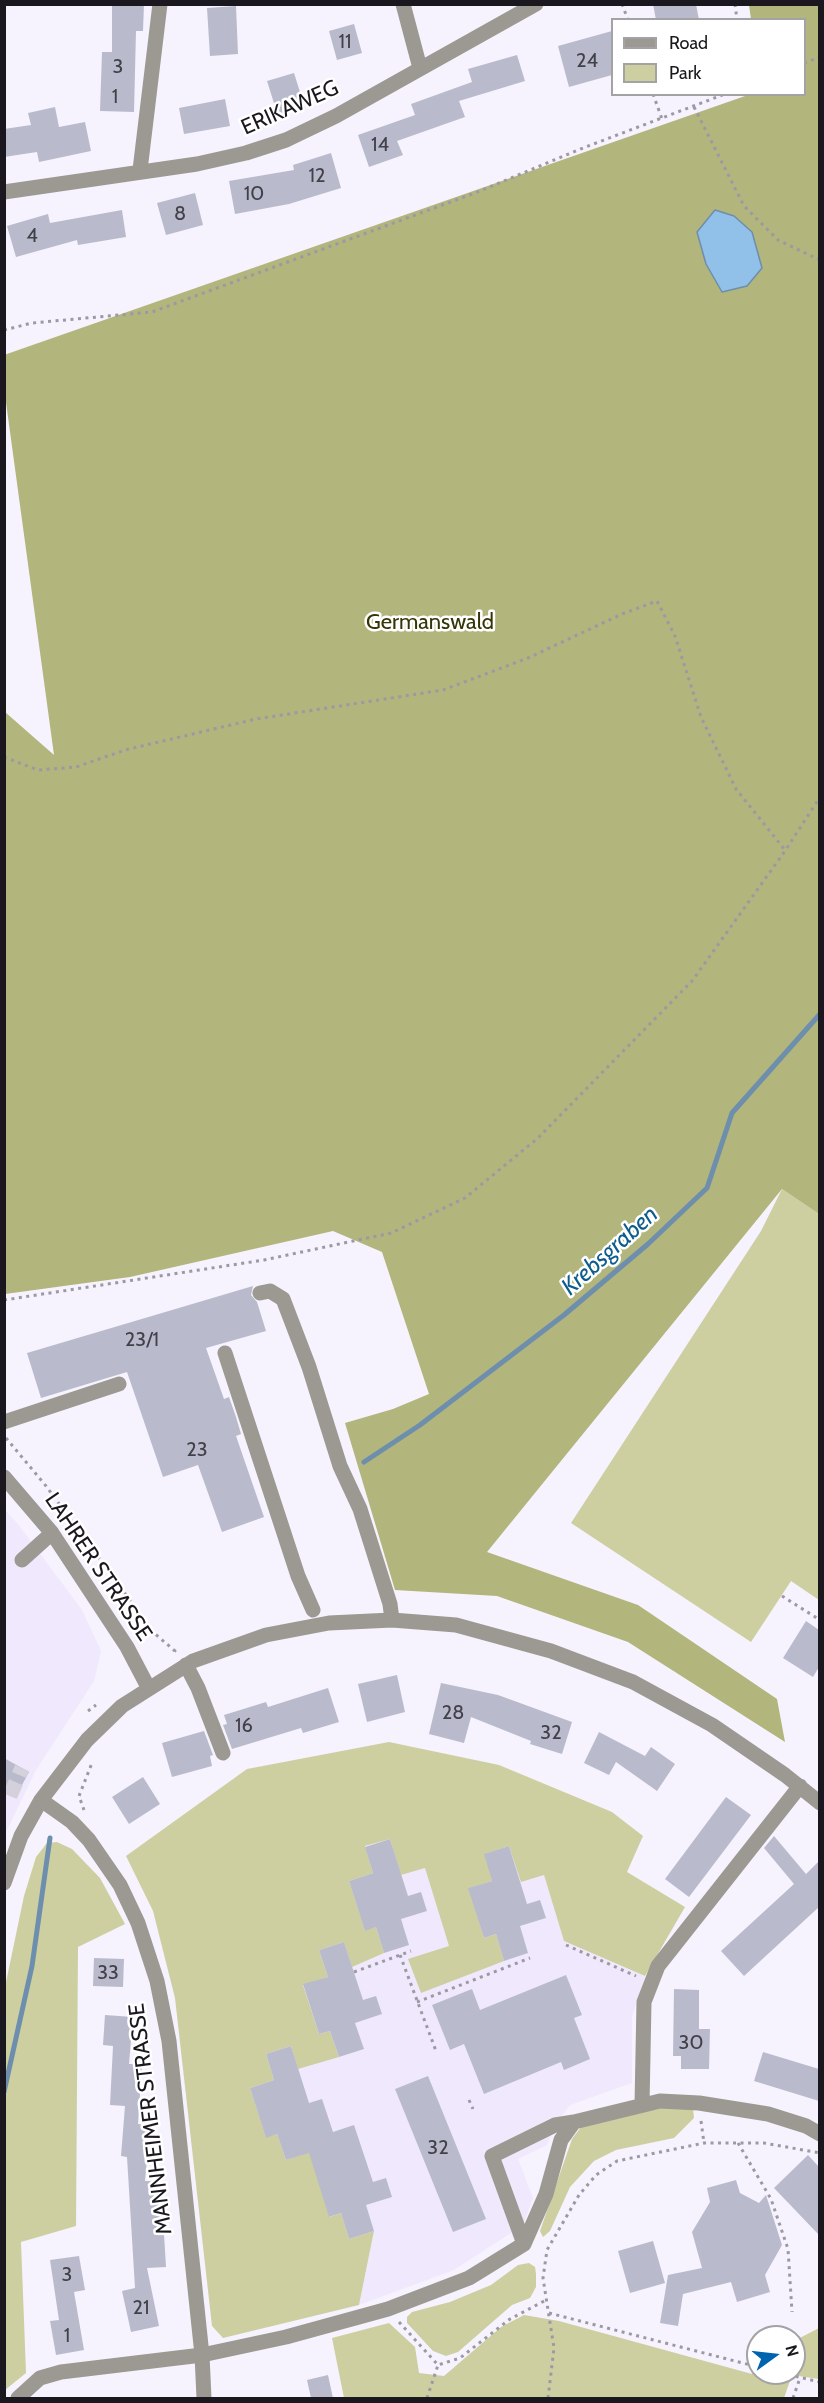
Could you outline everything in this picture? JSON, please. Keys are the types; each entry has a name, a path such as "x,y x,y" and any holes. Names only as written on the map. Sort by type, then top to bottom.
{"street":[{"path":"140,170 160,4"},
{"path":"404,4 420,68"},
{"name":"ERIKAWEG","path":"4,192 140,170 197,164 246,153 286,140 336,116 536,4"},
{"path":"260,1293 270,1291 283,1299 309,1367 340,1466 360,1509 390,1604 392,1620"},
{"path":"225,1353 242,1389 313,1610"},
{"path":"5,1428 119,1384"},
{"name":"LAHRER STRASSE","path":"4,1477 52,1533 127,1647 148,1687"},
{"path":"22,1560 52,1533"},
{"path":"4,1883 21,1836 41,1800 87,1740 122,1706 148,1687 186,1665 266,1635 329,1623 392,1620 456,1625 551,1651 633,1682 712,1725 819,1801"},
{"path":"186,1665 198,1688 223,1753"},
{"path":"642,2105 644,2002 658,1966 800,1786"},
{"name":"MANNHEIMER STRASSE","path":"41,1800 72,1822 90,1840 120,1885 138,1923 157,1981 169,2041 202,2355 204,2398"},
{"path":"524,2244 492,2156 555,2125 660,2102 699,2103 768,2114 806,2126 819,2134"},
{"path":"18,2398 40,2378 61,2372 202,2355 286,2337 388,2309 469,2278 524,2244 546,2193 561,2140 574,2122"}],"path":[{"path":"654,96 662,119"},
{"path":"4,330 32,323 152,312 475,194 583,148 720,96"},
{"path":"694,107 744,206 778,240 819,260"},
{"path":"4,757 38,770 76,767 125,750 256,719 443,690 528,658 622,614 657,602 675,636 701,717 736,789 785,851"},
{"path":"4,1300 264,1260 392,1233 465,1198 538,1138 692,981 785,851 819,797"},
{"path":"5,1428 6,1439 46,1485 154,1633 176,1651"},
{"path":"782,1596 819,1620"},
{"path":"79,1796 86,1815"},
{"path":"566,1945 652,1983"},
{"path":"354,1972 411,1951"},
{"path":"400,1954 436,2051"},
{"path":"417,2002 530,1958"},
{"path":"469,2100 473,2109"},
{"path":"699,2103 704,2143"},
{"path":"548,2398 554,2348 543,2278 547,2250 579,2195 596,2175 617,2161 704,2143 764,2143 819,2153"},
{"path":"738,2143 771,2199 788,2249 792,2312"},
{"path":"438,2365 460,2358 510,2319 546,2300"},
{"path":"388,2309 438,2365"},
{"path":"549,2313 746,2364"},
{"path":"427,2398 438,2365"}],"shaded area":[{"path":"5,1510 82,1610 101,1651 94,1681 36,1770 5,1834"},
{"path":"390,1839 401,1875 425,1867 449,1946 484,1938 468,1888 484,1854 509,1846 544,1875 564,1941 645,1976 632,2016 632,2083 570,2105 555,2125 547,2145 518,2159 533,2198 523,2225 454,2270 359,2305 374,2232 349,2239 329,2217 311,2152 286,2160 266,2138 250,2088 274,2080 266,2054 319,2034 303,1984 319,1950 365,1931 349,1881 365,1847"}],"green space":[{"name":"Germanswald","path":"749,5 819,5 819,1214 782,1189 487,1552 638,1605 777,1699 785,1742 628,1642 497,1596 395,1590 345,1423 393,1409 429,1394 382,1252 333,1231 130,1277 5,1294 5,712 54,755 5,395 4,355 745,96 806,96 806,18 751,18"},
{"path":"782,1189 819,1214 819,1600 791,1581 751,1642 571,1523 761,1231"},
{"path":"389,1742 499,1765 612,1812 643,1836 627,1872 685,1907 645,1976 564,1941 544,1875 521,1882 509,1846 485,1854 492,1881 469,1888 484,1938 496,1934 504,1961 421,1993 408,1959 449,1946 425,1868 401,1875 390,1839 365,1846 373,1873 349,1881 365,1930 376,1927 384,1953 352,1967 344,1942 319,1950 328,1977 303,1985 319,2034 330,2031 339,2057 298,2069 291,2046 266,2054 274,2080 250,2088 266,2137 277,2134 286,2160 310,2152 330,2217 341,2213 349,2239 374,2231 359,2305 223,2338 212,2326 175,1998 153,1911 126,1856 247,1769"},
{"path":"57,1842 72,1849 100,1878 125,1924 78,1947 76,2226 21,2242 26,2373 5,2390 5,1987 24,1896 36,1857 47,1843"},
{"path":"687,2104 693,2108 694,2118 674,2138 616,2150 594,2161 570,2187 550,2231 543,2237 540,2231 572,2139 581,2127 595,2120"},
{"path":"529,2263 535,2267 536,2274 536,2287 530,2298 512,2305 458,2352 446,2356 433,2351 407,2323 407,2317 412,2312 450,2302 491,2285 518,2265"},
{"path":"524,2315 559,2321 746,2372 746,2385 789,2385 784,2398 344,2398 332,2338 389,2323 415,2347 419,2373 444,2376 501,2327"},
{"path":"819,2328 819,2379 806,2377 806,2335"}],"water":[{"path":"715,210 734,216 752,232 762,268 747,286 722,292 706,264 697,232"}],"building":[{"path":"112,4 144,4 143,31 136,31 134,112 100,111 102,52 112,52"},
{"path":"653,4 696,4 699,18 656,18"},
{"path":"236,6 238,54 210,56 207,8"},
{"path":"354,24 362,53 337,60 329,31"},
{"path":"611,31 611,75 569,87 558,46"},
{"path":"517,55 525,81 459,101 465,117 397,141 403,155 369,167 358,135 415,115 411,104 472,82 468,69"},
{"path":"294,73 305,108 278,116 267,81"},
{"path":"225,99 230,126 184,134 179,108"},
{"path":"55,107 59,127 85,122 91,151 39,162 37,152 4,157 4,129 31,125 28,113"},
{"path":"331,153 341,188 289,204 235,214 229,181 294,170 293,165"},
{"path":"195,193 203,225 166,235 157,203"},
{"path":"122,210 126,237 78,245 77,240 16,257 7,226 48,214 50,223"},
{"path":"253,1286 251,1295 257,1302 266,1331 206,1348 224,1399 229,1397 236,1417 241,1434 236,1436 264,1517 222,1532 198,1465 163,1477 127,1372 41,1398 27,1353"},
{"path":"806,1621 819,1630 819,1667 813,1677 783,1658"},
{"path":"397,1675 405,1712 367,1722 358,1684"},
{"path":"441,1683 498,1695 572,1722 562,1754 530,1744 531,1741 471,1717 464,1743 429,1734"},
{"path":"328,1688 339,1722 303,1733 301,1728 232,1749 223,1725 227,1724 224,1715 266,1702 268,1707"},
{"path":"204,1731 213,1755 210,1756 212,1766 172,1777 162,1743"},
{"path":"599,1732 645,1756 651,1747 675,1764 657,1791 616,1762 609,1775 584,1763"},
{"path":"4,1758 29,1772 15,1798 4,1793"},
{"path":"143,1777 160,1804 129,1824 112,1797"},
{"path":"726,1797 751,1815 689,1897 665,1879"},
{"path":"774,1836 806,1874 819,1861 819,1907 744,1976 721,1951 794,1884 764,1848"},
{"path":"390,1839 408,1896 421,1892 427,1911 401,1919 409,1945 384,1953 376,1927 365,1931 349,1881 373,1873 365,1847"},
{"path":"509,1846 527,1904 540,1900 546,1918 520,1926 528,1953 504,1961 496,1934 484,1938 468,1888 492,1881 484,1854"},
{"path":"344,1942 363,2000 376,1996 382,2014 355,2023 364,2049 339,2057 330,2031 319,2034 303,1984 328,1977 319,1950"},
{"path":"94,1958 124,1959 123,1987 93,1986"},
{"path":"566,1975 582,2015 574,2018 590,2059 564,2070 561,2062 484,2094 464,2044 450,2050 432,2005 472,1989 480,2010"},
{"path":"674,1989 699,1990 699,2029 710,2029 709,2069 681,2069 681,2056 673,2056"},
{"path":"105,2015 133,2017 129,2064 142,2064 138,2124 150,2125 145,2181 159,2181 160,2234 164,2234 166,2267 147,2268 159,2326 131,2332 122,2291 135,2288 127,2157 121,2156 125,2106 110,2105 113,2046 103,2045"},
{"path":"291,2046 309,2103 322,2099 333,2132 354,2125 373,2182 386,2178 392,2197 366,2205 374,2231 349,2239 341,2213 329,2217 309,2153 286,2160 277,2134 266,2138 250,2088 274,2080 266,2054"},
{"path":"763,2052 819,2069 819,2101 754,2081"},
{"path":"428,2076 486,2219 453,2232 395,2089"},
{"path":"808,2155 819,2167 819,2235 774,2188"},
{"path":"736,2180 740,2193 759,2203 766,2195 782,2245 765,2275 770,2292 737,2302 731,2282 683,2294 678,2326 660,2323 668,2275 702,2268 692,2232 710,2202 707,2188"},
{"path":"653,2241 665,2283 630,2293 618,2251"},
{"path":"79,2256 85,2290 74,2292 84,2350 56,2355 50,2321 59,2320 50,2260"},
{"path":"328,2375 333,2398 311,2398 307,2380"}],"waterway":[{"name":"Krebsgraben","path":"364,1462 420,1425 564,1315 648,1244 707,1188 732,1113 820,1014"},
{"name":"Krebsgraben","path":"4,2092 32,1966 50,1838"}],"tunnel":[{"path":"10,1796 22,1768"}]}
